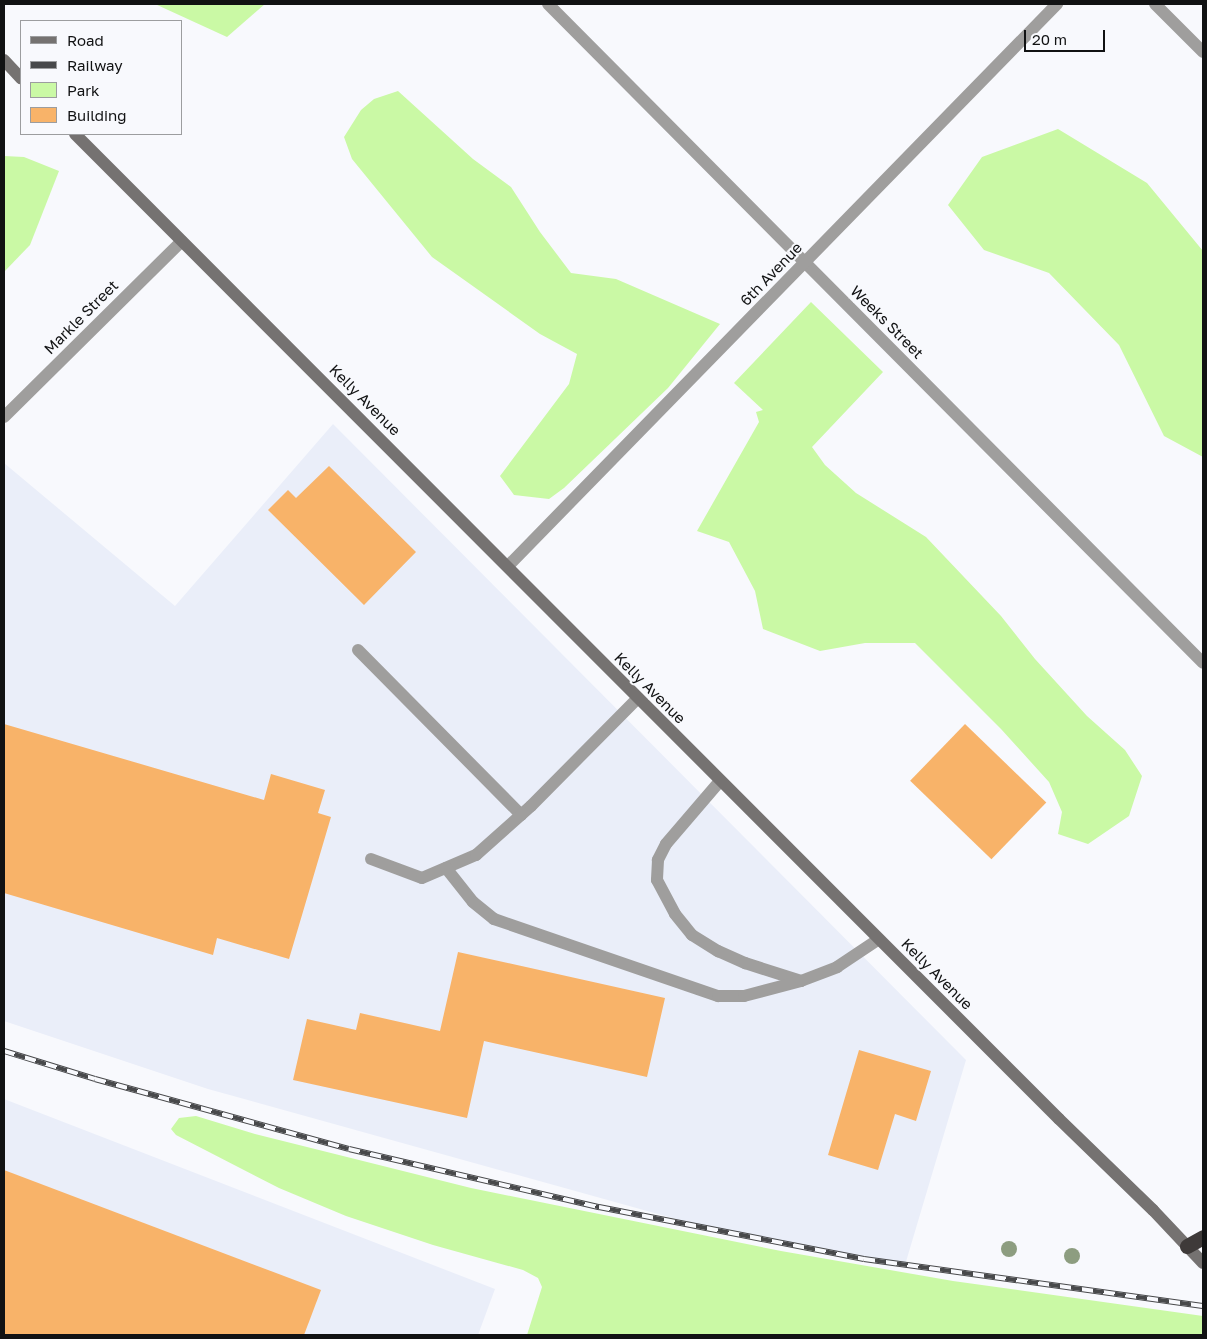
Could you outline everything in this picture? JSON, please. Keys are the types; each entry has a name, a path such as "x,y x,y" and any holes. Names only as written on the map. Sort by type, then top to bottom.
{"highway":[{"path":"1187,1246 1203,1237"}],"main road":[{"path":"4,60 20,77"},
{"name":"Kelly Avenue","path":"76,135 1203,1263"}],"street":[{"name":"Weeks Street","path":"548,4 1203,663"},
{"name":"6th Avenue","path":"508,566 1057,4"},
{"path":"1155,4 1203,52"},
{"name":"Markle Street","path":"4,417 182,241"},
{"path":"358,650 521,815"},
{"path":"371,860 422,878 476,855 521,815 638,698"},
{"path":"720,781 666,844 658,860 657,880 675,914 692,934 718,951 745,963 802,981"},
{"path":"446,868 473,902 494,919 718,996 744,996 802,981 837,967 879,939"}],"shaded area":[{"path":"333,424 966,1060 905,1265 719,1231 208,1089 4,1021 4,463 175,606"},
{"path":"4,1099 495,1289 478,1335 4,1335"}],"green space":[{"path":"155,4 265,4 227,37"},
{"path":"398,91 473,159 511,187 540,232 571,273 616,279 720,324 668,388 564,488 549,499 514,495 500,476 569,384 577,354 540,334 432,257 352,159 344,137 361,110 374,99"},
{"path":"1058,129 1147,183 1203,251 1203,457 1164,436 1119,345 1049,273 984,250 948,205 982,157"},
{"path":"4,156 24,157 59,171 30,245 4,272"},
{"path":"811,302 883,372 812,447 825,465 856,493 926,537 1001,616 1035,659 1087,716 1125,750 1142,776 1129,816 1088,844 1058,834 1062,812 1049,782 1001,729 915,643 865,643 820,651 763,629 755,591 729,542 697,531 759,422 756,412 763,410 734,383"},
{"path":"196,1116 255,1134 471,1188 781,1251 953,1281 1203,1316 1203,1335 527,1335 542,1287 538,1278 523,1270 433,1245 346,1216 279,1188 176,1135 171,1129 179,1118"}],"building":[{"path":"329,466 416,552 364,605 268,510 288,490 296,498"},
{"path":"4,724 264,800 271,774 325,790 318,813 331,817 289,959 217,938 213,955 4,893"},
{"path":"965,724 1046,802 991,859 910,781"},
{"path":"458,952 665,998 647,1077 484,1041 467,1118 293,1080 307,1019 356,1030 360,1013 440,1031"},
{"path":"859,1050 931,1071 916,1121 895,1114 878,1170 828,1155"},
{"path":"4,1170 321,1290 304,1335 4,1335"}],"railway":[{"path":"4,1051 95,1079 349,1149 599,1207 864,1259 1203,1306"}]}
